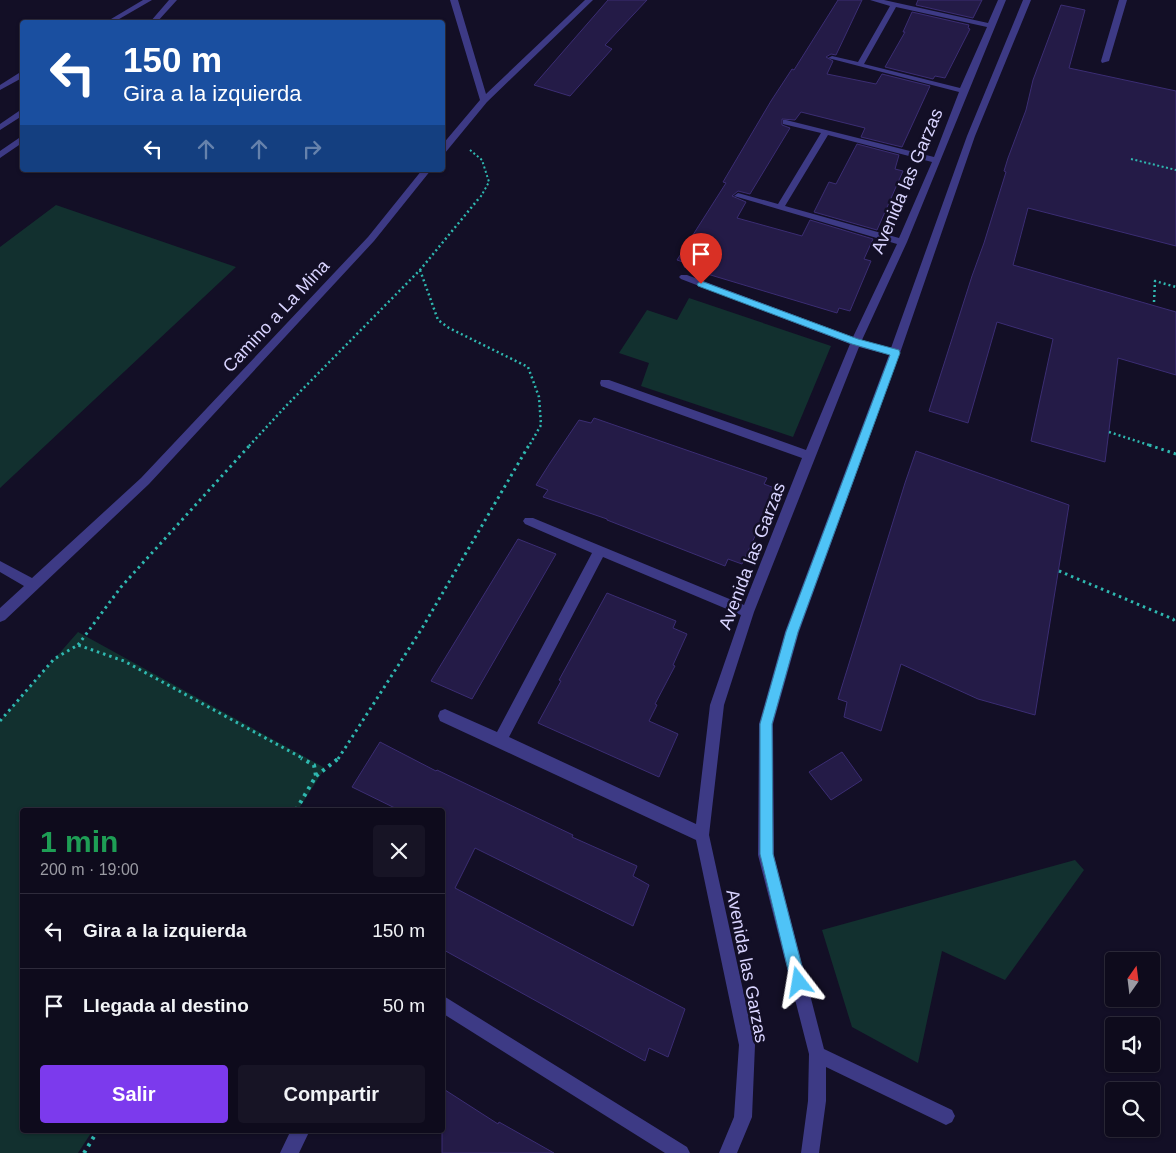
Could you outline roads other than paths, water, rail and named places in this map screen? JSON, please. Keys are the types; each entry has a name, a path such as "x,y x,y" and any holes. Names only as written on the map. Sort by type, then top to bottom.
{"street":[{"path":"113,20 148,0"},
{"path":"157,20 173,0"},
{"path":"454,0 484,100"},
{"path":"445,148 484,100 589,0"},
{"path":"874,0 991,26"},
{"name":"Avenida las Garzas","path":"728,1153 743,1117 747,1045 702,835 717,705 748,612 856,342 902,242 936,160 960,134 963,91 1002,0"},
{"name":"Avenida las Garzas","path":"810,1153 817,1101 818,1054 766,854 766,724 792,632 896,353 960,134 1027,0"},
{"path":"1105,60 1123,0"},
{"path":"860,65 894,4"},
{"path":"832,58 963,91"},
{"path":"0,88 20,76"},
{"path":"0,128 20,114"},
{"path":"786,122 936,160"},
{"path":"780,208 826,132"},
{"path":"0,155 20,141"},
{"name":"Camino a La Mina","path":"0,616 32,584 145,481 371,239 425,172"},
{"path":"738,196 902,242"},
{"path":"684,278 856,342 896,353"},
{"path":"605,383 809,456"},
{"path":"529,521 748,612"},
{"path":"500,740 600,550"},
{"path":"0,566 32,584"},
{"path":"445,716 702,835"},
{"path":"445,1004 681,1153"},
{"path":"818,1054 946,1116"},
{"path":"289,1153 299,1133"}]}
